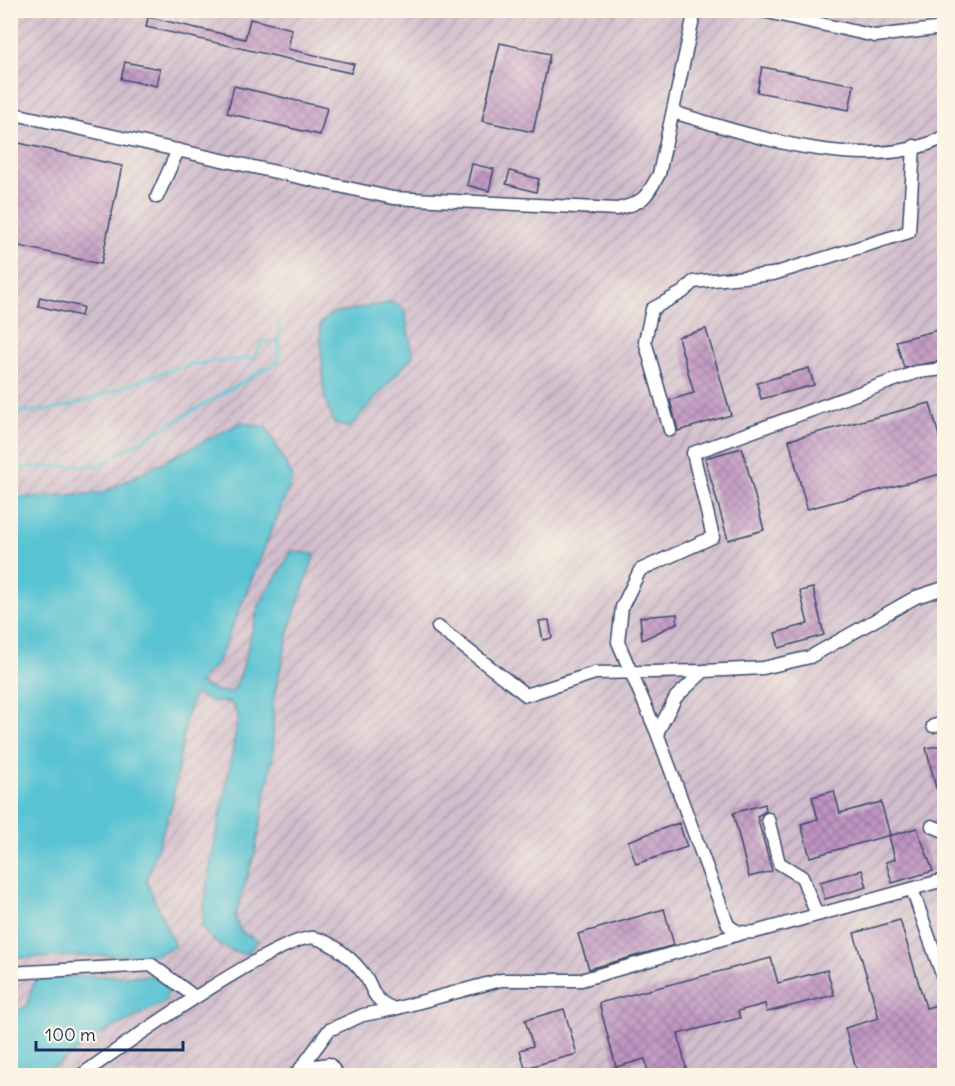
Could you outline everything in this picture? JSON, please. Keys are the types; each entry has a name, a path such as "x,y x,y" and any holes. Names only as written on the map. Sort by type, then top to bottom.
{"lane":[{"path":"10,113 393,198 617,209 635,205 646,198 659,174 695,10"},
{"path":"758,10 875,36 945,28"},
{"path":"673,112 740,132 833,152 879,153 945,137"},
{"path":"670,430 645,340 652,309 683,292 693,282 773,274 909,232 914,146"},
{"path":"157,197 178,150"},
{"path":"742,933 728,925 657,733 618,642 622,607 640,570 713,537 693,453 917,372 945,369"},
{"path":"438,627 526,695 595,673 763,668 810,657 916,597 945,588"},
{"path":"657,733 676,698 704,671"},
{"path":"768,819 780,863 802,877 817,915"},
{"path":"932,826 945,831"},
{"path":"297,1072 329,1030 363,1015 394,1009 501,980 580,980 742,933 945,880"},
{"path":"912,889 945,980"},
{"path":"80,1076 195,997 291,943 313,937 332,945 354,962 367,977 376,998 394,1009"},
{"path":"10,974 152,965 195,997"},
{"path":"297,1072 328,1064 339,1076"}],"shaded area":[{"path":"11,11 944,11 944,1075 11,1075"}],"water":[{"path":"393,302 404,309 413,356 349,428 334,423 324,396 320,324 330,314"},
{"path":"242,422 267,428 293,478 218,662 198,683 217,691 232,692 240,677 259,605 292,551 315,554 291,623 273,700 273,754 255,852 235,917 240,931 258,941 247,954 233,951 216,943 202,927 209,873 230,768 238,714 230,702 213,702 194,694 186,717 172,805 146,881 175,946 158,954 11,958 11,498 102,493"},
{"path":"77,976 151,976 170,985 165,1002 101,1034 42,1075 11,1075 10,1010 12,1012 26,1007 35,979"}],"building":[{"path":"148,17 245,39 250,19 292,29 288,49 354,64 351,73 146,27"},
{"path":"500,43 550,54 533,132 482,121"},
{"path":"125,62 160,69 157,86 121,79"},
{"path":"762,67 854,85 849,110 757,92"},
{"path":"234,86 327,108 320,135 227,113"},
{"path":"10,141 122,166 101,264 10,244"},
{"path":"472,164 494,169 489,191 467,185"},
{"path":"510,171 539,179 536,192 506,184"},
{"path":"40,297 83,307 81,316 38,306"},
{"path":"945,328 945,360 904,368 896,341"},
{"path":"706,329 731,415 678,431 670,400 694,393 678,337"},
{"path":"809,368 814,385 761,399 757,383"},
{"path":"930,403 945,459 945,473 807,509 789,440"},
{"path":"742,448 764,530 728,540 705,458"},
{"path":"813,588 824,635 779,648 775,633 808,624 800,591"},
{"path":"677,614 677,623 642,640 640,617"},
{"path":"549,620 552,638 543,640 539,621"},
{"path":"945,745 945,786 936,788 926,748"},
{"path":"834,791 840,813 881,802 890,835 810,857 801,824 818,819 812,797"},
{"path":"765,804 766,811 757,816 772,871 749,877 733,813"},
{"path":"679,823 687,847 636,864 628,841"},
{"path":"917,828 933,871 892,883 886,862 895,859 889,836"},
{"path":"862,870 867,887 825,899 820,882"},
{"path":"664,909 674,945 589,969 578,934"},
{"path":"900,920 926,1008 945,1003 945,1076 858,1076 845,1028 879,1018 854,933"},
{"path":"771,958 778,983 827,970 834,995 767,1012 765,1004 738,1011 740,1018 678,1034 688,1076 649,1076 645,1059 616,1067 599,1003"},
{"path":"564,1009 577,1054 525,1068 520,1050 533,1046 525,1020"}],"waterway":[{"path":"10,468 99,465 279,361 279,326"},
{"path":"10,410 31,412 76,404 185,366 254,358 262,342 279,342"}]}
